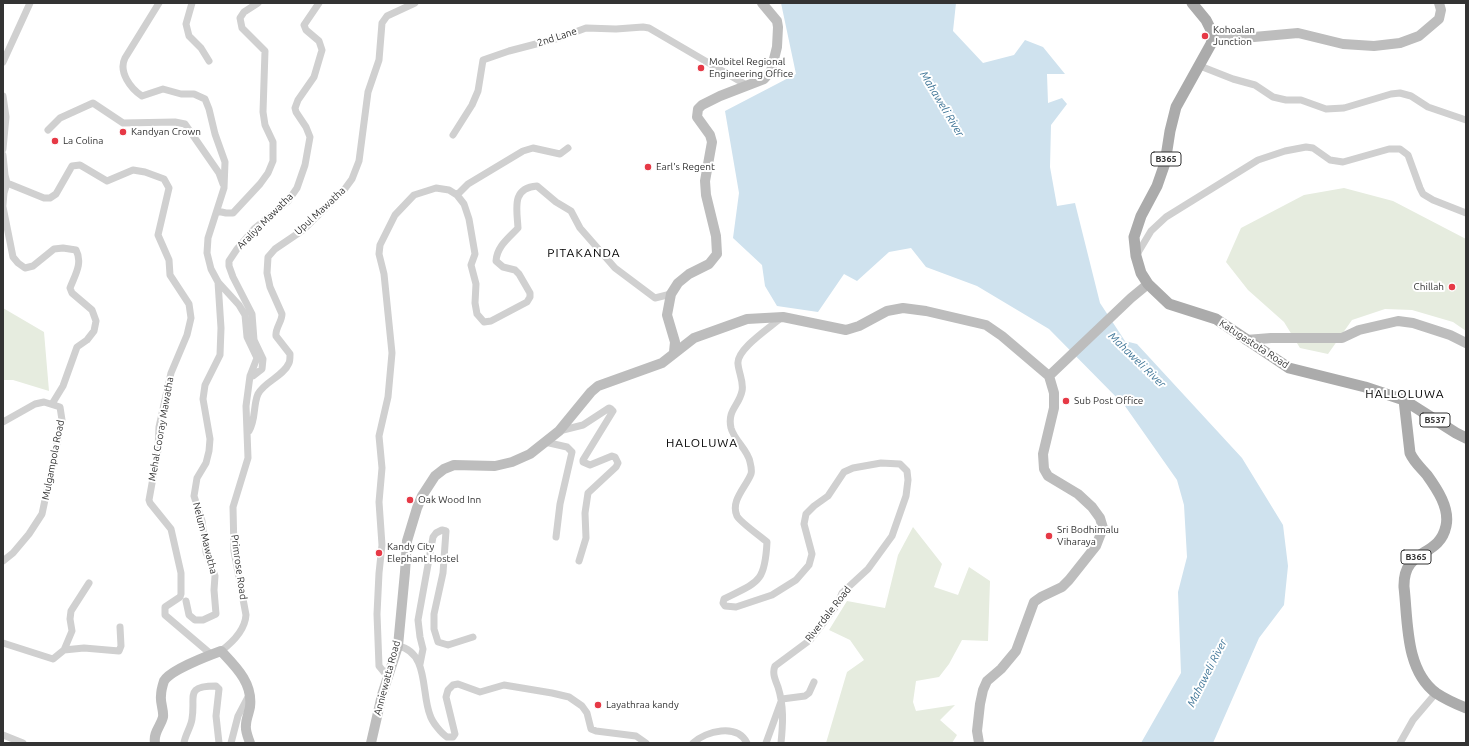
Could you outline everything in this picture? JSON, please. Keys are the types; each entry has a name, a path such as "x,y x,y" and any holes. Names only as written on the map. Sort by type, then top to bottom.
{"main road":[{"path":"1192,3 1206,20 1213,34"},
{"name":"Katugastota Road","path":"1213,34 1211,44 1200,66 1176,107 1170,131 1165,163 1156,186 1141,216 1134,237 1136,256 1141,272 1148,284 1169,304 1216,319 1289,368 1365,387 1404,400"},
{"name":"B537","path":"1404,400 1466,438"},
{"name":"B365","path":"1404,400 1410,454 1413,460 1427,475 1437,490 1446,512 1447,522 1440,541 1408,565 1403,579 1409,648 1419,672 1429,686 1436,693 1455,704 1466,708"}],"street":[{"path":"3,62 30,3"},
{"name":"Primrose Road","path":"159,3 125,58 123,63 124,72 133,90 142,96 163,88 181,94 194,94 204,99 209,109 215,134 225,162 224,188 208,238 206,253 211,269 218,282 239,305 245,316 247,337 257,358 250,376 246,406 248,458 233,507 234,551 246,622 243,629 228,646 216,653"},
{"path":"192,3 186,24 189,36 201,48 209,62"},
{"path":"216,211 226,213 233,212 260,184 268,173 273,161 273,142 265,125 263,112 265,51 242,28 240,18 244,12 258,3"},
{"name":"Araliya Mawatha","path":"250,376 253,376 262,369 263,359 254,340 252,314 233,277 229,266 229,261 254,229 288,201 297,188 303,170 310,138 306,127 295,108 298,100 314,77 322,50 320,41 306,30 304,25 319,3"},
{"name":"Upul Mawatha","path":"248,433 252,424 258,395 264,386 282,372 289,363 290,354 276,336 276,332 282,319 282,314 270,287 267,273 268,257 275,248 303,230 344,190 352,179 359,161 368,92 379,60 382,23 387,16 415,3"},
{"path":"674,352 675,342 667,315 671,294 678,283 689,274 709,264 717,254 716,236 706,195 705,181 712,142 710,135 697,117 698,109 702,105 720,96 764,79 771,71 777,47 778,27 776,21 762,3"},
{"path":"1213,34 1254,36 1298,34 1343,44 1374,46 1400,43 1419,36 1439,19 1442,10 1439,3"},
{"name":"2nd Lane","path":"453,135 472,105 478,91 483,60 509,51 559,38 586,28 649,28 748,86"},
{"path":"1200,66 1233,79 1255,84 1273,97 1286,100 1301,100 1326,109 1344,108 1391,94 1400,93 1411,96 1428,107 1466,120"},
{"path":"3,96 6,117 3,149"},
{"path":"48,130 60,118 93,103 123,123 175,122 186,124 219,173 224,188"},
{"path":"1136,256 1151,231 1166,217 1258,160 1285,151 1306,147 1312,148 1330,160 1344,162 1389,149 1400,149 1408,155 1423,194 1433,200 1466,213"},
{"path":"457,196 468,184 523,151 533,148 560,154 568,148"},
{"path":"3,155 7,183 4,192 3,206 13,256 18,263 25,268 33,266 54,249 63,248 76,250 79,266 70,288 72,293 92,310 96,321 94,331 87,340 78,347 63,386 52,404 44,402 35,404 3,422"},
{"name":"Mehal Cooray Mawatha","path":"7,183 44,198 50,198 56,194 72,166 80,165 107,181 133,170 146,172 164,179 169,188 158,235 169,260 170,275 189,304 191,318 187,335 171,373 160,427 158,450 149,500 171,529 181,573 181,594 165,607 165,615 216,653"},
{"path":"388,677 379,666 377,622 382,545 379,502 382,468 379,436 388,397 392,353 384,274 379,254 380,245 395,215 414,195 436,188 448,190 457,196 464,204 469,219 475,254 471,265 476,284 475,303 477,314 484,322 491,321 527,302 530,297 530,293 519,274 515,270 503,266 496,260 496,253 518,228 517,200 520,192 530,187 537,186 556,202 571,211 580,228 615,268 656,298 671,294"},
{"name":"Nelum Mawatha","path":"186,601 189,615 194,620 203,620 216,614 214,590 215,576 206,552 202,521 194,496 197,478 206,463 209,451 210,439 203,399 206,385 220,355 221,328 218,282"},
{"path":"979,743 977,732 980,704 983,690 987,681 1001,669 1016,651 1034,602 1062,587 1069,580 1096,546 1103,528 1100,518 1092,507 1078,494 1048,476 1044,469 1043,454 1054,408 1054,392 1049,376 1148,284"},
{"name":"Anniewatta Road","path":"371,743 382,695 398,646 405,572 406,541 422,496 435,476 444,469 454,465 495,466 512,462 530,454 559,431 591,392 598,386 662,363 674,352 694,338 747,319 782,317 846,330 859,326 887,311 903,308 926,311 986,324 1049,376"},
{"name":"Riverdale Road","path":"782,317 747,345 740,354 738,363 742,390 740,399 731,412 730,421 732,431 750,461 751,473 738,498 736,510 737,517 766,542 766,562 759,579 753,584 724,599 723,603 725,606 736,607 772,595 796,580 809,565 812,554 804,524 806,514 828,496 844,472 853,468 881,463 900,464 907,471 908,480 906,496 892,536 868,569 842,593 836,604 810,640 775,666 773,671 782,699 782,743"},
{"path":"1246,340 1271,338 1342,338 1359,330 1398,321 1413,323 1450,335 1466,343"},
{"name":"Mulgampola Road","path":"3,561 13,553 29,534 42,514 62,420 60,407 52,404"},
{"path":"559,431 583,425 609,408 613,411 583,460 583,462 590,465 612,456 615,457 618,463 616,467 588,493 585,513 586,538 579,561"},
{"path":"545,442 567,447 572,452 560,504 556,537"},
{"path":"472,637 448,645 438,642 434,629 434,614 443,573 446,531 442,530 436,533 433,537 418,620 423,649 420,664 430,716 447,737 453,737 455,734 446,697 448,690 453,685 458,684 480,692 504,684 570,697 587,713 591,728 596,732 636,736 646,743"},
{"path":"3,643 53,659 64,650 72,631 70,619 71,611 89,583"},
{"path":"64,650 84,648 119,652 121,646 120,627"},
{"path":"398,646 410,651 420,664"},
{"path":"155,743 154,740 163,717 161,696 165,680 171,674 204,657 216,653 238,669 246,681 250,693 250,706 246,724 250,743"},
{"path":"766,743 782,699 807,695 814,682"},
{"path":"184,743 192,720 194,694 199,687 216,686 219,689 216,716 219,743"},
{"path":"231,743 238,716 250,693"},
{"path":"1400,743 1414,720 1436,693"},
{"path":"693,743 712,732 726,731 737,733 745,739 747,743"},
{"path":"3,735 22,743"}],"shaded area":[{"path":"1344,188 1393,201 1466,239 1466,331 1453,322 1412,310 1385,309 1352,320 1328,354 1300,348 1284,322 1248,290 1226,262 1241,228 1304,195"},
{"path":"3,308 44,332 49,391 13,380 3,380"},
{"path":"913,527 942,564 934,587 958,595 969,567 990,581 988,641 962,640 949,664 939,677 916,681 913,702 916,711 955,705 940,720 957,735 952,743 826,743 847,672 864,660 850,640 829,630 847,601 885,608 898,555"}],"water":[{"name":"Mahaweli River","path":"781,3 956,3 953,31 983,63 1014,55 1025,40 1043,47 1065,74 1047,74 1048,103 1062,98 1067,104 1051,125 1050,167 1057,206 1075,203 1100,303 1125,341 1137,344 1242,458 1283,525 1288,566 1284,605 1259,638 1213,743 1141,743 1181,673 1178,592 1187,557 1184,505 1177,480 1125,406 1049,329 977,286 926,267 911,248 889,252 857,281 844,274 818,312 777,306 765,286 762,265 733,238 739,193 725,111 796,74"}],"place":[{"name":"Kohoalan Junction","path":"1205,36"},
{"name":"Mobitel Regional Engineering Office","path":"701,68"},
{"name":"Kandyan Crown","path":"123,132"},
{"name":"La Colina","path":"55,141"},
{"name":"Earl's Regent","path":"648,167"},
{"name":"Chillah","path":"1452,287"},
{"name":"Sub Post Office","path":"1066,401"},
{"name":"Oak Wood Inn","path":"410,500"},
{"name":"Sri Bodhimalu Viharaya","path":"1049,536"},
{"name":"Kandy City Elephant Hostel","path":"379,553"},
{"name":"Layathraa kandy","path":"598,705"}],"district":[{"name":"PITAKANDA","path":"584,253"},
{"name":"HALLOLUWA","path":"1405,394"},
{"name":"HALOLUWA","path":"702,443"}]}
